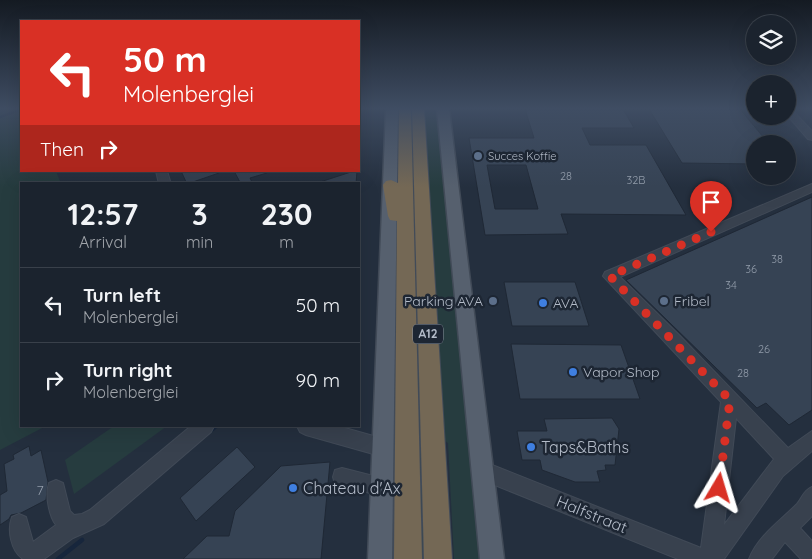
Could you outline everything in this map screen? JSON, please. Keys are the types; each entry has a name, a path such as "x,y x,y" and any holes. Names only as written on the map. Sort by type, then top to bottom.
{"highway":[{"name":"A12","path":"405,135 408,559"},
{"name":"A12","path":"419,135 438,559"},
{"path":"391,186 398,228 406,248"}],"main road":[{"path":"380,559 392,135"},
{"path":"446,135 492,559"}],"street":[{"path":"787,460 610,276 812,188"},
{"path":"711,559 730,400"},
{"path":"19,524 22,546 27,551 34,553 68,530 97,517 204,427"},
{"path":"310,427 384,448"},
{"path":"711,559 776,469 812,440"},
{"name":"Halfstraat","path":"482,470 703,559"},
{"path":"342,477 382,487"},
{"path":"56,490 61,516 70,525 84,524"},
{"path":"759,559 780,532 806,508 812,497"},
{"path":"784,530 789,532 812,555"}],"green space":[{"path":"0,135 20,135 20,172 56,172 60,182 20,182 20,427 44,427 0,450"},
{"path":"409,135 415,135 429,559 417,559"},
{"path":"425,135 441,135 482,559 454,559 448,443 442,439"},
{"path":"113,427 166,427 74,494 65,460"}],"building":[{"path":"533,135 585,135 590,145 646,145 686,215 561,214 568,234 485,235 469,138 534,138","holes":["487,165 526,165 538,209 495,209"]},
{"path":"665,135 746,135 746,164 682,163"},
{"path":"181,172 219,172 193,182 186,182"},
{"path":"235,172 267,173 250,178 252,182 240,182"},
{"path":"351,172 357,172 356,182 320,182"},
{"path":"812,197 812,410 789,425 766,403 757,408 626,280"},
{"path":"504,282 575,282 589,326 512,326"},
{"name":"Vapor Shop","path":"511,344 621,345 640,399 520,399"},
{"path":"612,418 619,429 615,465 605,465 606,470 597,471 600,482 575,482 542,470 540,460 522,460 517,431 547,431 544,419"},
{"path":"29,446 31,456 41,450 48,482 46,500 21,513 11,515 9,519 0,525 0,495 7,491 4,464 14,459 13,455"},
{"path":"237,447 255,467 196,521 180,498"},
{"name":"Chateau d'Ax","path":"330,462 321,559 183,559 207,536 229,536 235,511 281,466"}],"waterway":[{"path":"210,431 215,427"},
{"path":"58,559 82,540"}],"place":[{"name":"Succes Koffie","path":"478,156"},
{"name":"Parking AVA","path":"493,301"},
{"name":"Fribel","path":"664,301"},
{"name":"AVA","path":"543,303"},
{"name":"Vapor Shop","path":"573,372"},
{"name":"Taps&Baths","path":"531,447"},
{"name":"Chateau d'Ax","path":"293,488"}],"route":[{"path":"711,232 610,276 675,341 730,400 719,488"}]}
